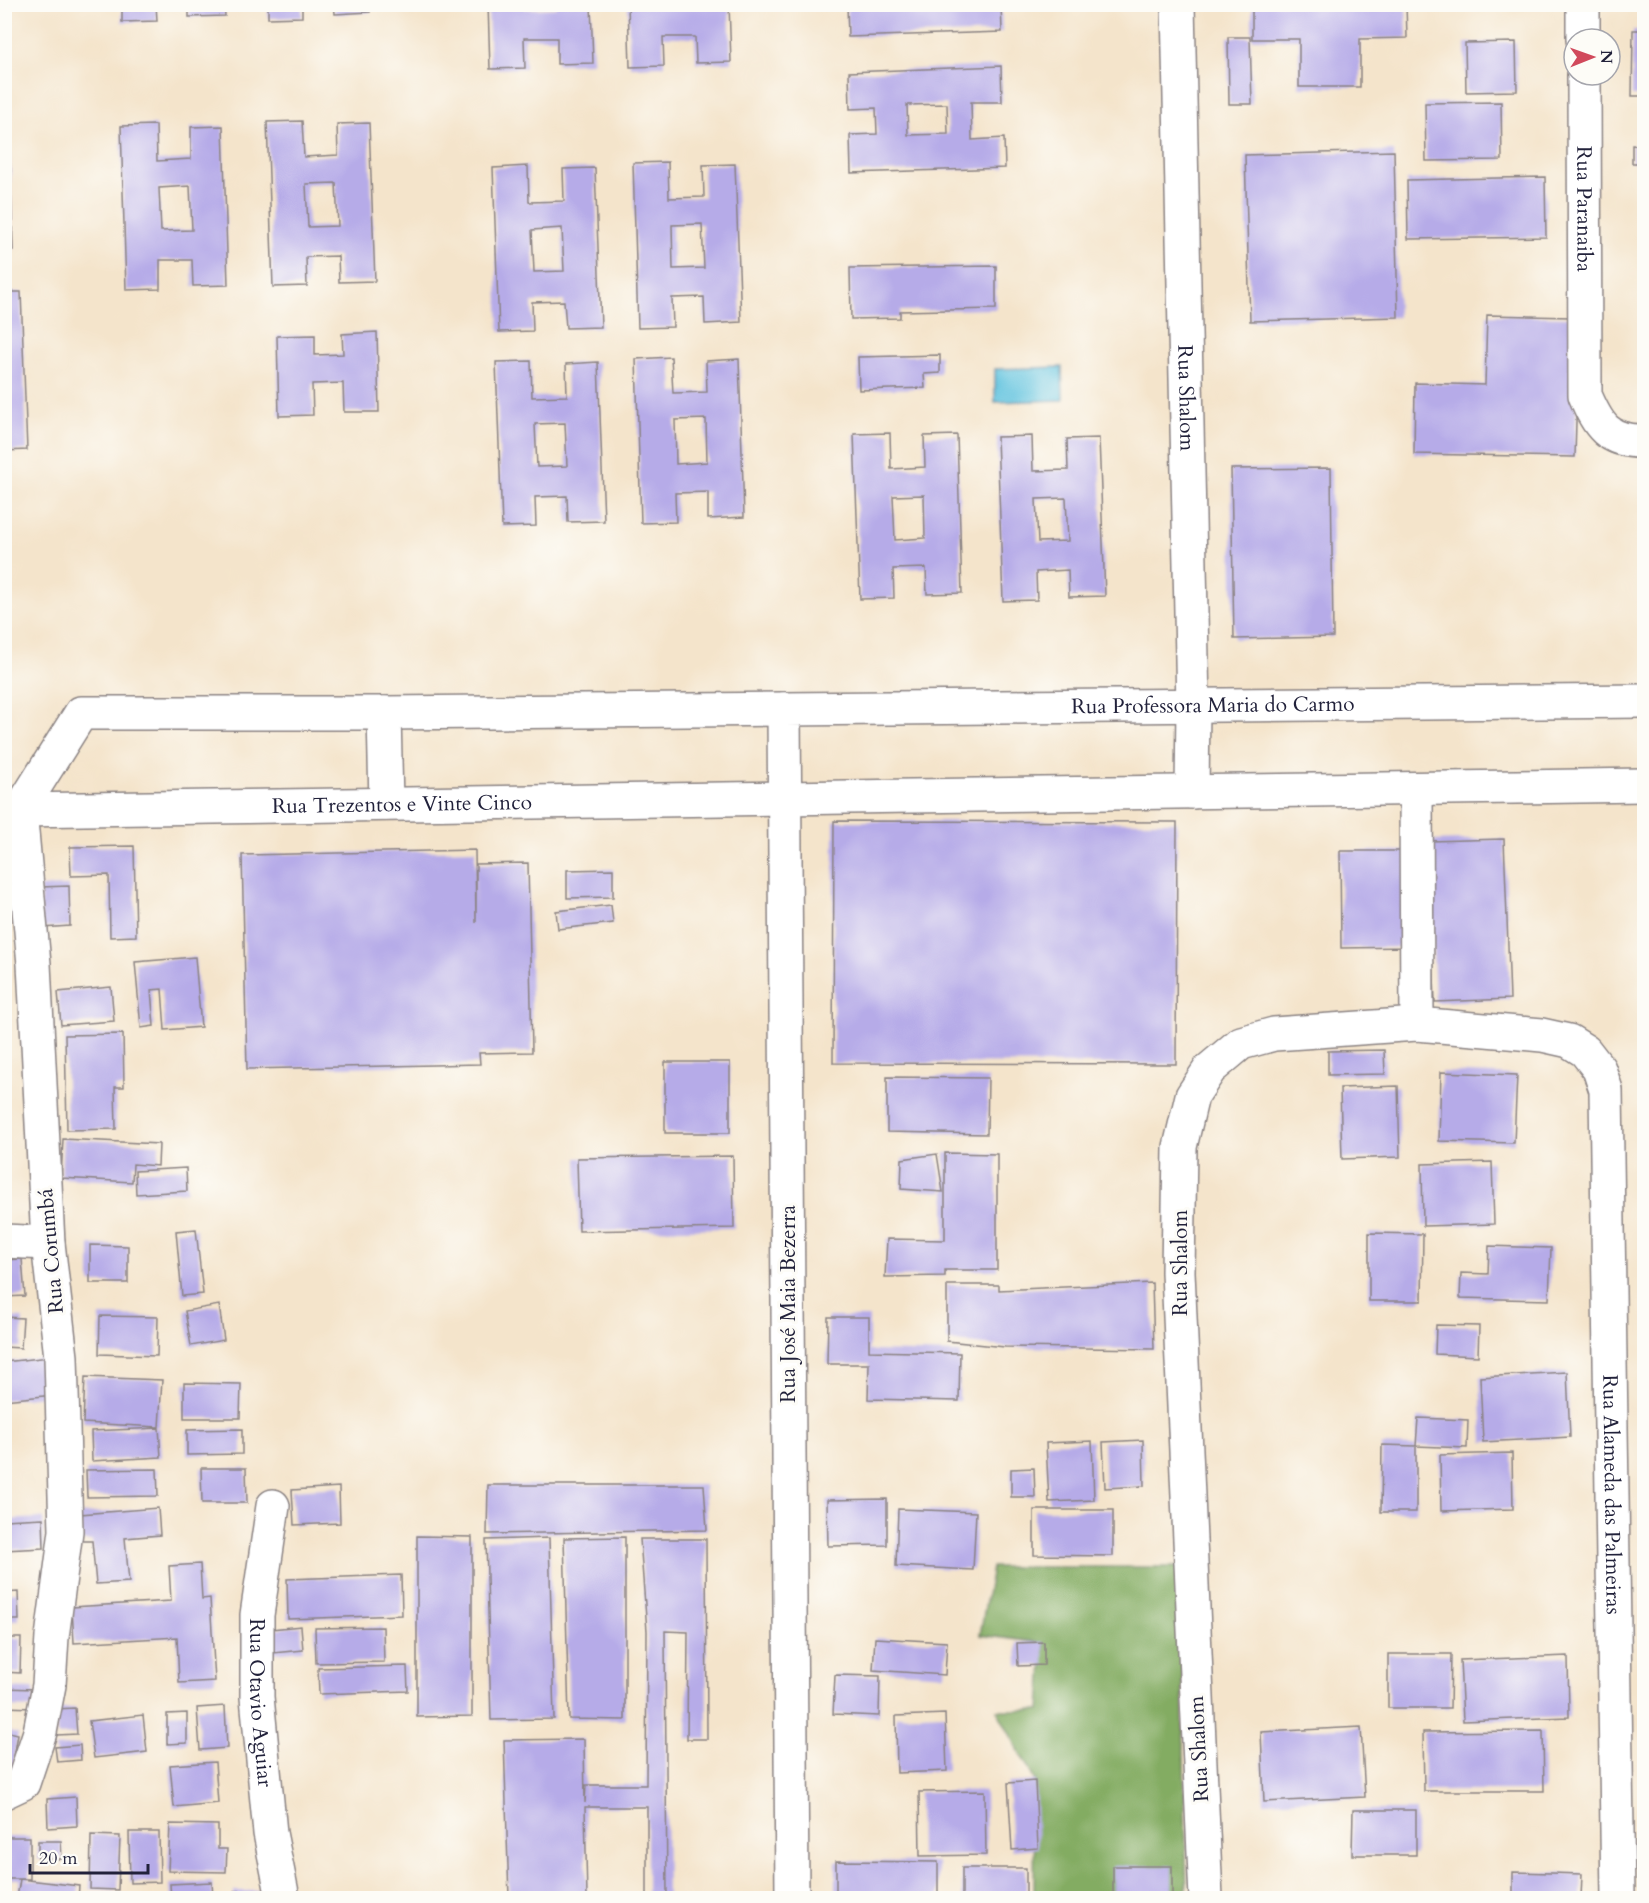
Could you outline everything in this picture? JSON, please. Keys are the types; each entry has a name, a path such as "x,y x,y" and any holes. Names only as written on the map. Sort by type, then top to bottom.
{"street":[{"name":"Rua Shalom","path":"1178,4 1193,706 1192,792"},
{"path":"1583,4 1583,27"},
{"name":"Rua Paranaiba","path":"1584,87 1585,395 1596,420 1608,433 1627,441 1644,441"},
{"name":"Rua Professora Maria do Carmo","path":"784,710 1644,701"},
{"path":"12,802 81,713 784,710"},
{"name":"Rua José Maia Bezerra","path":"784,710 792,1899"},
{"path":"384,713 386,804"},
{"path":"784,798 1644,785"},
{"path":"1416,789 1417,1024"},
{"name":"Rua Trezentos e Vinte Cinco","path":"12,802 386,804 784,798"},
{"name":"Rua Corumbá","path":"4,1792 23,1783 40,1732 49,1685 52,1637 66,1531 61,1357 48,1243 34,964 12,802"},
{"name":"Rua Shalom","path":"1206,1899 1178,1272 1180,1147 1192,1096 1210,1069 1241,1043 1274,1034 1417,1024 1542,1035 1569,1041 1585,1051 1599,1069 1606,1090"},
{"name":"Rua Alameda das Palmeiras","path":"1606,1090 1618,1899"},
{"path":"4,1241 48,1243"},
{"name":"Rua Otavio Aguiar","path":"273,1506 257,1614 257,1697 270,1833 283,1899"}],"green space":[{"path":"992,1567 1180,1567 1187,1898 1034,1898 1035,1781 997,1710 1040,1710 1044,1643 980,1635"}],"water":[{"path":"1062,367 1063,400 995,402 995,369"}],"building":[{"path":"122,4 156,4 157,21 122,22"},
{"path":"189,4 224,4 225,16 189,17"},
{"path":"268,4 302,4 302,17 268,18"},
{"path":"334,4 370,4 370,12 335,14"},
{"path":"488,4 525,4 525,9 556,8 556,4 591,4 593,63 557,64 557,38 524,38 525,68 490,69"},
{"path":"628,4 664,4 664,8 695,7 695,4 729,4 731,62 696,63 695,37 663,37 664,66 630,67"},
{"path":"847,4 1001,4 1002,32 848,37"},
{"path":"1252,4 1406,4 1407,38 1360,39 1360,87 1299,87 1299,39 1252,39"},
{"path":"1633,30 1644,30 1644,96 1632,96"},
{"path":"1228,37 1250,37 1252,104 1229,104"},
{"path":"1516,42 1517,91 1466,92 1465,43"},
{"path":"1001,66 1002,102 971,102 972,140 1004,138 1005,168 851,173 850,135 877,134 876,108 850,109 849,72","holes":["947,104 948,134 908,135 907,105"]},
{"path":"4,92 8,92 13,250 4,250"},
{"path":"1501,102 1502,160 1426,161 1425,103"},
{"path":"302,121 304,157 338,155 337,124 369,123 375,281 339,282 338,256 306,257 307,286 273,287 267,122","holes":["336,183 338,226 308,227 306,184"]},
{"path":"156,125 157,161 191,159 191,127 223,126 228,285 193,286 192,260 160,260 160,289 126,290 121,126","holes":["190,186 192,230 161,231 159,188"]},
{"path":"1632,145 1644,146 1644,163 1632,163"},
{"path":"1394,151 1398,317 1250,321 1245,155"},
{"path":"668,162 669,198 704,197 703,165 735,164 741,322 705,324 704,297 672,298 673,327 638,328 633,163","holes":["702,224 704,268 673,269 672,225"]},
{"path":"528,166 529,202 564,201 563,169 595,168 601,327 566,328 564,301 532,302 533,331 499,332 493,168","holes":["562,228 564,271 534,272 532,230"]},
{"path":"1545,177 1546,237 1408,239 1407,180"},
{"path":"996,266 996,309 900,311 900,318 851,319 850,268"},
{"path":"5,292 21,292 27,450 5,451"},
{"path":"1487,315 1570,317 1577,386 1575,457 1414,454 1415,383 1485,385"},
{"path":"377,332 379,412 344,412 343,383 312,384 313,415 279,416 277,336 315,335 315,355 343,354 342,334"},
{"path":"940,355 940,373 924,374 925,388 859,390 858,357"},
{"path":"671,357 673,393 707,392 706,361 739,359 744,517 708,519 708,492 675,493 676,522 641,523 636,359","holes":["706,419 707,462 676,464 675,420"]},
{"path":"531,361 532,397 567,396 566,364 598,362 604,521 568,522 567,496 535,497 536,526 502,527 496,362","holes":["565,423 567,466 537,467 535,424"]},
{"path":"890,433 891,469 925,467 924,436 957,435 962,593 927,594 926,568 893,569 894,598 860,599 854,434","holes":["924,495 925,538 895,540 893,496"]},
{"path":"1032,436 1033,471 1068,470 1067,439 1099,438 1105,596 1069,597 1068,570 1036,572 1037,600 1003,601 997,437","holes":["1066,498 1068,541 1038,542 1036,499"]},
{"path":"1331,468 1333,637 1234,639 1231,469"},
{"path":"834,821 1177,822 1176,1064 833,1063"},
{"path":"1504,839 1510,999 1435,1002 1429,841"},
{"path":"134,846 136,936 110,937 109,875 71,876 70,847"},
{"path":"475,850 476,923 476,864 528,863 532,1052 479,1053 480,1064 247,1069 242,855"},
{"path":"1340,851 1409,851 1410,947 1341,948"},
{"path":"613,869 613,897 567,898 567,870"},
{"path":"69,886 70,926 42,928 40,887"},
{"path":"611,905 613,923 558,929 556,911"},
{"path":"195,957 201,1027 165,1030 162,989 151,990 154,1026 141,1028 135,962"},
{"path":"111,987 114,1021 61,1025 58,992"},
{"path":"123,1034 124,1087 115,1087 116,1129 67,1130 65,1035"},
{"path":"1384,1050 1385,1074 1328,1075 1328,1051"},
{"path":"665,1062 730,1062 730,1133 665,1133"},
{"path":"1441,1072 1517,1075 1514,1143 1439,1141"},
{"path":"887,1077 988,1078 987,1134 887,1132"},
{"path":"1398,1086 1400,1157 1342,1159 1340,1088"},
{"path":"63,1139 159,1144 158,1166 133,1164 132,1182 61,1178"},
{"path":"945,1153 997,1154 997,1270 945,1270 945,1276 885,1277 887,1239 945,1240"},
{"path":"937,1154 943,1192 901,1189 902,1159"},
{"path":"733,1156 734,1228 579,1231 577,1158"},
{"path":"1492,1162 1494,1224 1423,1226 1422,1164"},
{"path":"186,1168 187,1191 136,1194 135,1171"},
{"path":"196,1229 203,1294 182,1296 176,1231"},
{"path":"1369,1233 1423,1234 1422,1301 1369,1301"},
{"path":"90,1245 128,1246 128,1283 90,1283"},
{"path":"1489,1246 1551,1248 1549,1300 1460,1298 1461,1273 1488,1274"},
{"path":"22,1259 25,1296 4,1297 4,1260"},
{"path":"1152,1283 1154,1349 1005,1347 947,1341 947,1285 999,1285 999,1290"},
{"path":"219,1305 224,1340 191,1346 185,1311"},
{"path":"100,1316 158,1317 157,1356 99,1354"},
{"path":"4,1317 23,1318 21,1348 4,1347"},
{"path":"828,1317 869,1317 869,1351 960,1353 959,1401 868,1399 869,1364 827,1364"},
{"path":"1436,1325 1479,1326 1478,1356 1435,1354"},
{"path":"50,1357 54,1395 4,1400 4,1362"},
{"path":"1567,1372 1570,1437 1483,1442 1480,1377"},
{"path":"85,1377 162,1380 159,1427 83,1423"},
{"path":"184,1383 241,1384 240,1418 184,1418"},
{"path":"1418,1418 1468,1420 1467,1448 1416,1446"},
{"path":"159,1428 161,1457 92,1461 91,1431"},
{"path":"242,1429 242,1454 187,1455 187,1430"},
{"path":"1143,1440 1144,1486 1105,1488 1103,1442"},
{"path":"1092,1441 1094,1500 1049,1502 1046,1443"},
{"path":"1382,1445 1416,1446 1416,1512 1381,1512"},
{"path":"1512,1453 1513,1509 1441,1511 1440,1455"},
{"path":"201,1468 246,1468 247,1503 202,1503"},
{"path":"1034,1468 1035,1497 1011,1497 1011,1469"},
{"path":"157,1469 158,1496 87,1497 86,1470"},
{"path":"488,1485 704,1485 707,1530 487,1534"},
{"path":"339,1487 340,1523 294,1525 292,1490"},
{"path":"887,1499 887,1545 828,1546 827,1500"},
{"path":"158,1508 160,1535 125,1538 129,1582 96,1584 92,1541 82,1541 80,1514"},
{"path":"898,1509 976,1512 973,1570 896,1566"},
{"path":"1034,1510 1113,1510 1113,1556 1034,1555"},
{"path":"43,1518 44,1548 4,1550 4,1520"},
{"path":"417,1536 472,1537 472,1716 417,1717"},
{"path":"625,1537 625,1720 569,1719 564,1538"},
{"path":"549,1538 554,1719 491,1720 486,1540"},
{"path":"640,1539 706,1539 707,1739 687,1739 688,1632 665,1631 667,1898 647,1898 647,1807 585,1807 587,1898 509,1898 504,1740 584,1739 585,1803 586,1785 646,1785 647,1631"},
{"path":"200,1564 202,1599 210,1598 215,1681 179,1683 177,1637 74,1643 72,1607 171,1601 169,1566"},
{"path":"401,1575 402,1615 288,1619 287,1579"},
{"path":"18,1592 19,1620 4,1620 4,1593"},
{"path":"301,1626 303,1650 273,1653 271,1629"},
{"path":"383,1627 384,1662 316,1663 315,1628"},
{"path":"4,1638 21,1638 20,1673 4,1672"},
{"path":"875,1638 947,1642 945,1675 873,1670"},
{"path":"1044,1642 1044,1665 1018,1666 1017,1643"},
{"path":"1388,1654 1451,1654 1450,1708 1388,1708"},
{"path":"1568,1656 1569,1717 1463,1721 1460,1660"},
{"path":"407,1666 408,1691 319,1694 318,1668"},
{"path":"835,1675 880,1676 879,1716 833,1714"},
{"path":"4,1688 34,1689 33,1708 4,1707"},
{"path":"225,1706 227,1748 200,1750 197,1708"},
{"path":"75,1708 77,1734 57,1735 56,1709"},
{"path":"187,1713 187,1743 167,1744 167,1714"},
{"path":"945,1714 947,1771 897,1773 896,1716"},
{"path":"143,1715 147,1752 94,1758 89,1721"},
{"path":"1361,1727 1365,1797 1264,1802 1261,1732"},
{"path":"5,1731 18,1734 11,1774 5,1773"},
{"path":"1543,1731 1544,1791 1424,1791 1423,1732"},
{"path":"80,1745 81,1760 57,1762 55,1747"},
{"path":"215,1762 218,1803 174,1807 170,1765"},
{"path":"1035,1781 1038,1848 1012,1850 1008,1783"},
{"path":"985,1791 986,1855 920,1856 919,1792"},
{"path":"76,1797 77,1826 48,1828 47,1799"},
{"path":"1353,1810 1416,1810 1416,1855 1352,1855"},
{"path":"170,1824 218,1825 218,1849 227,1849 226,1872 168,1871"},
{"path":"129,1832 159,1832 160,1882 130,1883"},
{"path":"91,1835 120,1836 118,1890 90,1889"},
{"path":"4,1837 30,1837 30,1879 4,1879"},
{"path":"38,1841 61,1841 62,1859 38,1859"},
{"path":"836,1861 938,1862 938,1898 836,1898"},
{"path":"1113,1866 1172,1866 1172,1898 1113,1898"},
{"path":"962,1868 1026,1868 1026,1898 962,1898"},
{"path":"1513,1872 1582,1874 1581,1898 1513,1898"},
{"path":"20,1879 79,1886 78,1898 17,1898"},
{"path":"212,1882 213,1898 171,1898 170,1884"},
{"path":"234,1891 272,1891 272,1898 234,1898"}]}
